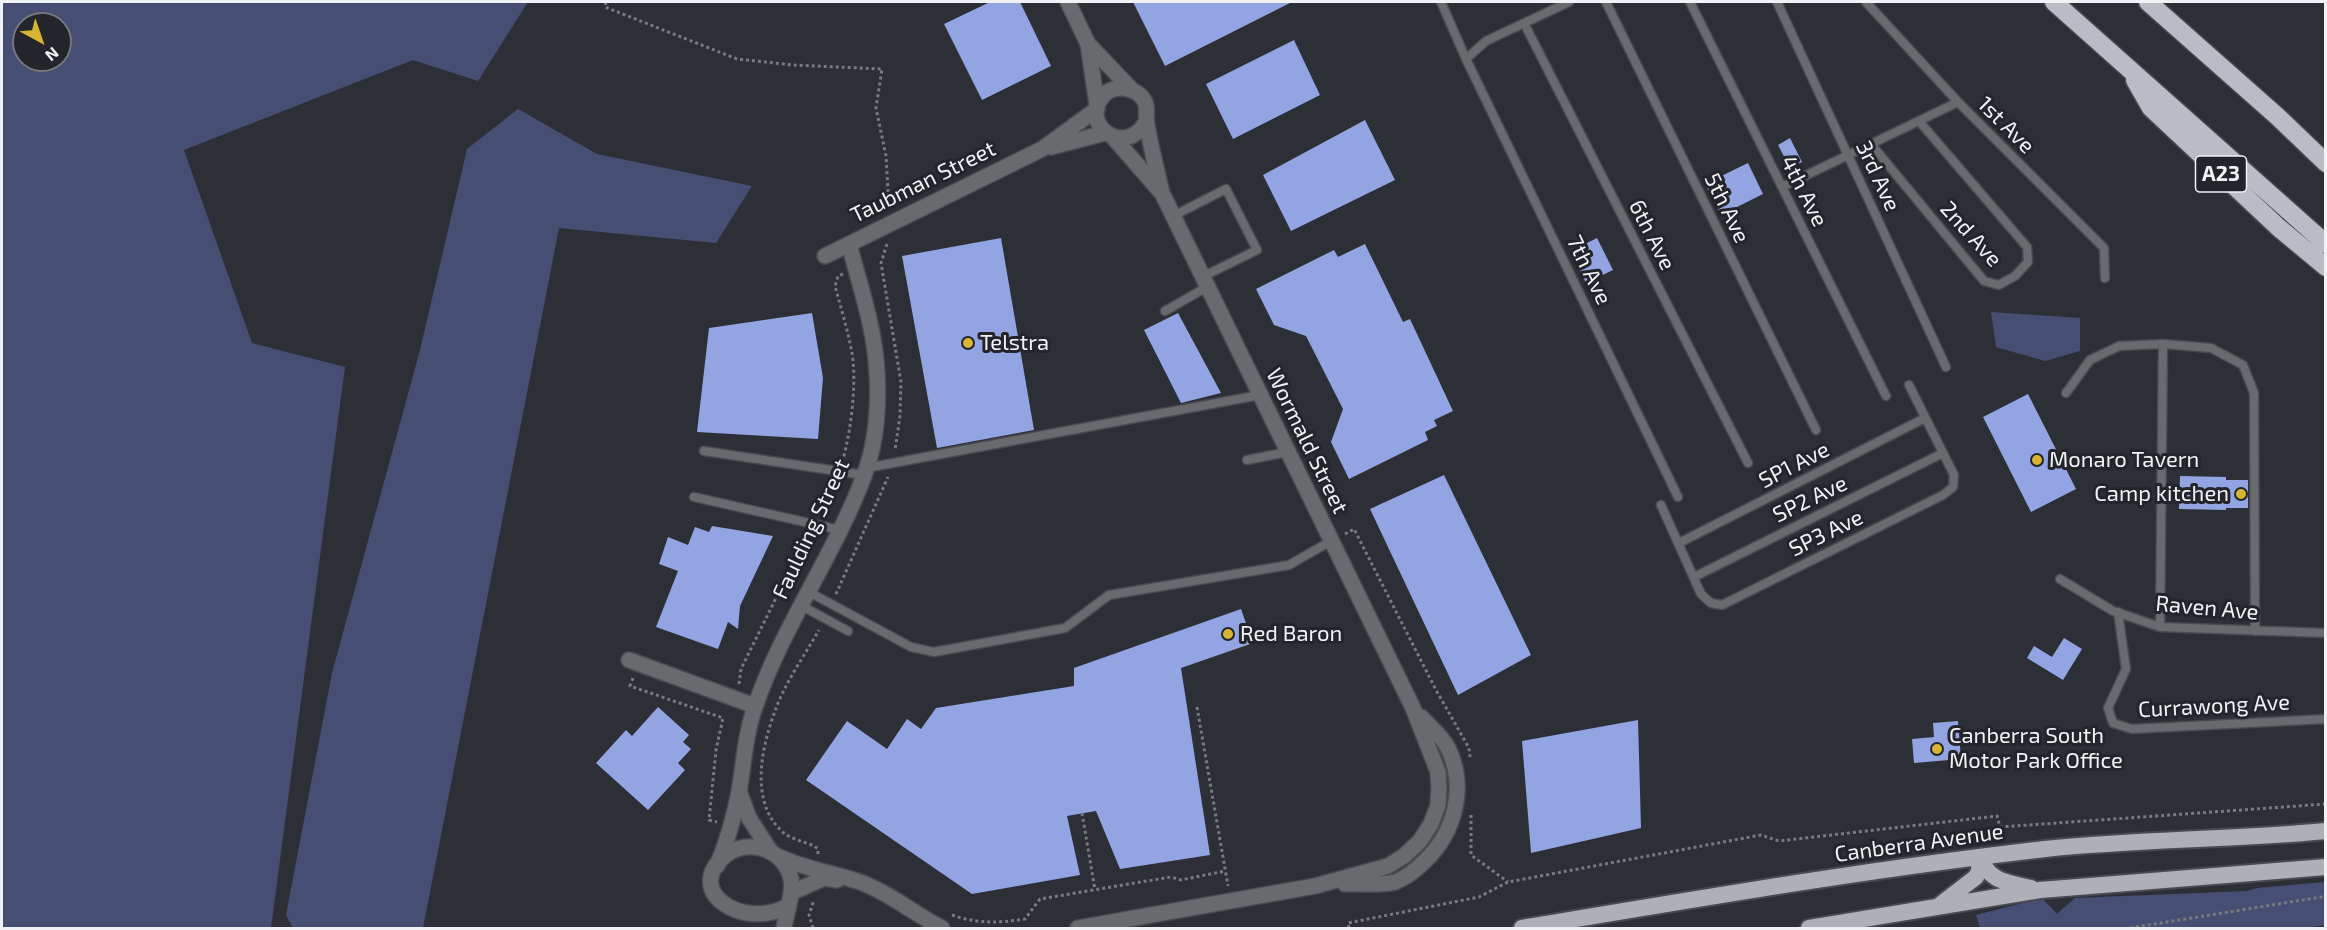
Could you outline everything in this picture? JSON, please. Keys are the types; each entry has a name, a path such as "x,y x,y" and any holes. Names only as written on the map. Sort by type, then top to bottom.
{"highway":[{"name":"A23","path":"2054,2 2129,69 2151,108 2279,228 2325,267"},
{"path":"2148,2 2278,117 2325,163"},
{"path":"2129,69 2325,244"},
{"path":"2278,117 2325,146"},
{"name":"Canberra Avenue","path":"1522,928 1758,888 1980,857 2111,843 2325,831"},
{"path":"1980,857 1986,869 1995,878 2040,890"},
{"path":"1937,906 1976,877 1980,857"},
{"path":"1809,928 2040,890 2325,867"}],"street":[{"name":"Wormald Street","path":"1068,2 1088,44 1097,107 1096,118 1099,126 1162,193"},
{"name":"Wormald Street","path":"1078,928 1315,886 1388,866 1404,856 1419,841 1431,824 1438,804 1438,772 1413,708 1162,193 1146,122 1147,109 1144,101 1088,44"},
{"path":"1097,107 1108,91 1117,88 1131,89"},
{"name":"Taubman Street","path":"825,256 1042,149 1097,107"},
{"path":"1109,135 1126,138 1135,135 1146,122"},
{"name":"Taubman Street","path":"1042,149 1109,135"},
{"name":"Faulding Street","path":"717,866 732,824 747,736 755,706 840,530 865,472 873,439 877,371 873,339 849,244"},
{"path":"633,662 755,706"},
{"name":"Faulding Street","path":"739,791 749,818 774,854"},
{"path":"861,883 824,878 789,900 778,918 765,925 752,928 725,919 716,908 711,895 711,880 717,866 726,855 738,848 752,846 796,864 861,883 894,897 923,918 942,928"},
{"path":"774,854 786,866 791,879 784,928"}],"lane":[{"name":"7th Ave","path":"1442,2 1466,59 1678,497"},
{"path":"1466,59 1486,41 1569,2"},
{"name":"5th Ave","path":"1606,2 1816,430"},
{"name":"4th Ave","path":"1690,2 1886,396"},
{"name":"3rd Ave","path":"1777,2 1946,367"},
{"name":"1st Ave","path":"1866,2 1958,102 2104,248 2105,278"},
{"name":"6th Ave","path":"1524,23 1748,463"},
{"path":"1782,187 1958,102"},
{"name":"2nd Ave","path":"1871,144 1984,281 1999,285 2015,276 2028,262 2026,247 1919,121"},
{"path":"1165,311 1205,282 1257,250 1226,189 1173,216"},
{"path":"2160,627 2163,344"},
{"path":"2066,393 2090,360 2119,346 2163,344 2211,348 2243,365 2254,393 2255,631"},
{"name":"SP3 Ave","path":"1661,505 1701,594 1711,603 1722,605 1943,495 1953,487 1954,476 1909,385"},
{"path":"704,451 865,472 1260,395"},
{"name":"SP1 Ave","path":"1679,543 1926,418"},
{"path":"1247,460 1287,452"},
{"name":"SP2 Ave","path":"1694,577 1943,453"},
{"path":"694,497 840,530"},
{"path":"809,592 911,647 934,652 1065,628 1109,595 1289,565 1331,541"},
{"name":"Raven Ave","path":"2060,579 2118,612 2160,627 2325,633"},
{"path":"802,606 848,631"},
{"name":"Currawong Ave","path":"2118,612 2126,669 2108,708 2113,723 2132,729 2325,719"}],"path":[{"path":"606,2 605,7 737,59 882,69 876,108 886,156 889,225"},
{"path":"1331,541 1354,530 1436,690 1469,748 1470,758"},
{"path":"633,662 630,686 723,718 716,750 709,820 732,824"},
{"path":"1197,707 1225,868"},
{"path":"1349,928 1348,923 1479,897 1508,882 1761,836 1779,841 1997,816 2000,827 2325,804"},
{"path":"1471,811 1472,855 1508,882"},
{"path":"1082,813 1095,890"},
{"path":"2130,928 2321,897 2325,899"}],"shaded area":[{"path":"2,2 528,2 478,81 413,60 184,150 252,343 345,367 271,928 2,928"},
{"path":"518,109 597,154 752,186 716,243 559,228 423,928 293,928 286,915 332,673 420,350 467,149"},
{"path":"1991,312 2080,318 2080,351 2045,361 1996,347"},
{"path":"2325,882 2325,925 2306,928 1980,928 1976,915 2042,898 2057,914 2075,898 2247,891 2257,888"}],"building":[{"path":"990,2 1020,2 1051,66 982,100 944,24"},
{"path":"1133,2 1292,2 1165,66"},
{"path":"1294,40 1320,95 1233,139 1206,84"},
{"path":"1365,120 1395,180 1291,231 1263,175"},
{"path":"1790,138 1802,162 1790,168 1778,145"},
{"path":"1748,163 1763,194 1721,215 1705,184"},
{"name":"Telstra","path":"1001,238 1034,430 937,448 902,256"},
{"path":"1597,238 1613,270 1586,283 1571,251"},
{"path":"1365,244 1403,322 1410,319 1453,411 1434,420 1437,426 1425,432 1428,440 1349,479 1331,442 1343,409 1306,336 1274,325 1256,289 1334,250 1338,257"},
{"path":"812,313 823,378 818,439 697,432 709,328"},
{"path":"1178,313 1221,393 1181,403 1144,330"},
{"path":"2028,394 2076,489 2031,512 1983,417"},
{"path":"1444,475 1531,655 1458,695 1370,509"},
{"path":"2180,476 2248,480 2248,508 2179,509"},
{"path":"712,526 773,536 740,606 738,629 728,622 718,649 656,627 678,571 659,564 668,537 688,545 695,527 709,532"},
{"path":"1241,609 1253,643 1181,668 1210,855 1120,869 1096,811 1067,816 1080,875 972,894 806,780 847,721 887,749 907,719 921,729 936,708 1074,686 1074,668"},
{"path":"2064,638 2082,649 2063,680 2027,658 2034,646 2052,657"},
{"path":"658,707 689,735 683,742 691,749 678,763 685,770 648,810 596,763 626,730 632,736"},
{"path":"1638,720 1641,828 1531,853 1522,741"},
{"name":"Canberra South Motor Park Office","path":"1958,721 1961,759 1914,763 1912,739 1934,737 1933,723"}],"place":[{"name":"Telstra","path":"968,343"},
{"name":"Monaro Tavern","path":"2037,460"},
{"name":"Camp kitchen","path":"2241,494"},
{"name":"Red Baron","path":"1228,634"},
{"name":"Canberra South Motor Park Office","path":"1937,749"}]}
